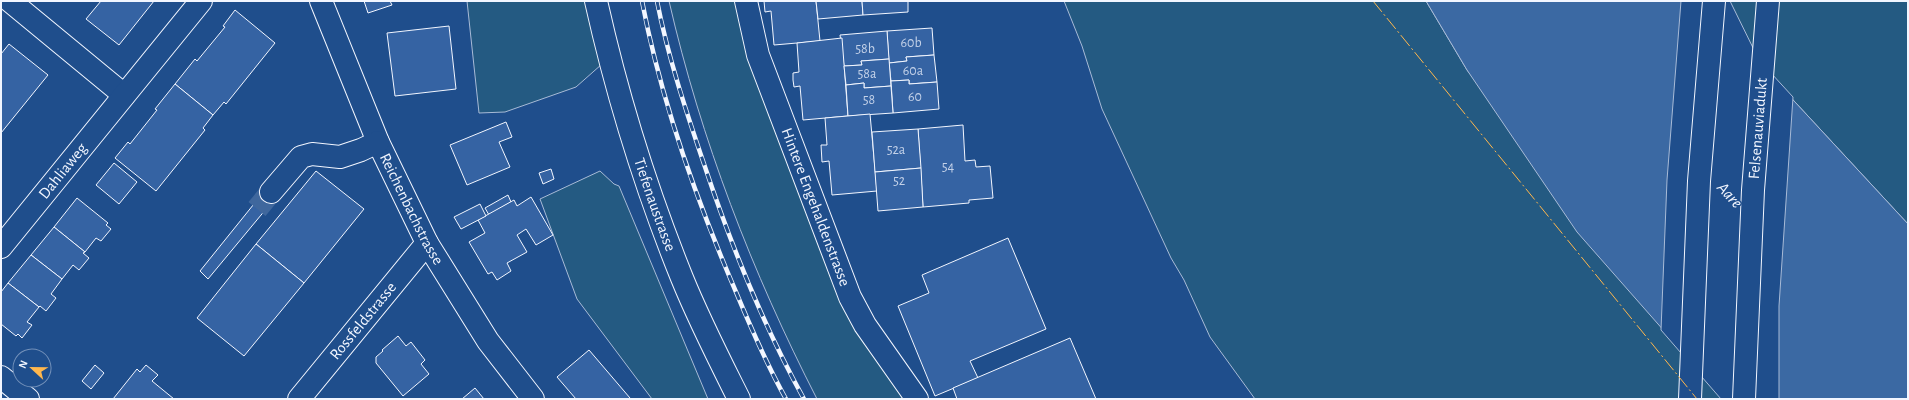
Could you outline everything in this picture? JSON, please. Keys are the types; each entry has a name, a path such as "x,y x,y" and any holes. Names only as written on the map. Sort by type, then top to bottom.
{"main road":[{"path":"10,1 124,95"},
{"name":"Dahliaweg","path":"1,247 201,1"},
{"name":"Reichenbachstrasse","path":"321,1 378,142 427,243 488,342 533,399"},
{"name":"Tiefenaustrasse","path":"596,1 608,53 632,137 663,227 682,279 706,334 739,399"},
{"name":"Hintere Engehaldenstrasse","path":"746,1 758,55 850,297 865,325 917,399"},
{"path":"1690,399 1699,181 1714,1"},
{"name":"Felsenauviadukt","path":"1744,399 1753,190 1768,1"},
{"path":"271,192 296,161 305,155 317,154 340,157 378,142"},
{"name":"Rossfeldstrasse","path":"299,399 427,243"},
{"path":"1,377 28,399"}],"shaded area":[{"path":"467,1 601,1 619,49 576,87 505,112 479,113"},
{"path":"669,1 745,1 835,262 917,399 817,399 771,303 731,204 696,104"},
{"path":"1064,1 1426,1 1467,70 1724,399 1255,399 1210,337 1184,280 1171,258 1102,109 1082,46"},
{"path":"1728,1 1908,1 1908,224 1757,61"},
{"path":"600,171 614,184 619,186 708,399 652,399 577,299 540,199"}],"water":[{"name":"Aare","path":"1426,1 1728,1 1757,61 1908,224 1908,399 1724,399 1577,232 1467,70"}],"pier":[{"path":"1681,1 1730,1 1759,60 1793,97 1779,306 1779,399 1721,399 1661,330 1667,180"}],"building":[{"path":"101,1 154,1 119,45 86,19"},
{"path":"364,1 390,1 392,5 368,13"},
{"path":"764,1 816,1 820,41 774,45 771,11 765,12"},
{"path":"816,1 862,1 863,15 818,19"},
{"path":"862,1 908,1 908,12 863,15"},
{"path":"235,10 275,43 226,104 224,102 213,115 175,84 195,59 197,61 225,27 223,26"},
{"path":"449,26 456,89 395,96 387,33"},
{"path":"932,28 934,55 906,57 907,61 889,63 887,31"},
{"path":"887,31 889,59 861,61 862,65 844,66 840,35"},
{"path":"842,38 848,116 803,120 800,86 794,87 793,80 793,73 799,72 797,43"},
{"path":"9,44 48,75 1,133 1,54"},
{"path":"934,55 937,82 909,84 909,80 891,81 889,63 907,61 906,57"},
{"path":"889,59 891,86 864,88 864,83 846,85 844,66 862,65 861,61"},
{"path":"909,80 909,84 937,82 939,109 893,113 891,81"},
{"path":"864,83 864,88 891,86 893,113 848,116 846,85"},
{"path":"175,84 213,115 203,128 205,130 156,191 115,158 128,142 130,144"},
{"path":"870,114 877,191 832,195 829,161 822,162 821,145 827,145 825,118"},
{"path":"506,122 512,137 499,142 510,167 467,185 450,145"},
{"path":"963,125 965,161 975,160 976,167 990,166 993,198 969,200 969,203 923,207 918,129"},
{"path":"918,129 921,168 875,172 872,132"},
{"path":"114,163 137,182 119,204 96,185"},
{"path":"921,168 923,207 878,211 875,172"},
{"path":"551,169 554,179 543,184 539,173"},
{"path":"316,171 364,209 304,283 256,244"},
{"path":"266,189 276,197 208,279 200,271"},
{"path":"508,195 511,202 489,215 485,208"},
{"path":"531,197 553,235 536,245 526,229 517,235 527,252 507,263 511,271 497,280 492,272 488,274 469,242 485,233 478,220 514,200 517,206"},
{"path":"77,198 108,223 106,225 111,229 101,241 96,238 85,252 54,227"},
{"path":"480,204 486,216 461,229 454,217"},
{"path":"54,227 85,252 83,253 89,258 79,270 73,265 62,279 31,255"},
{"path":"1008,238 1046,329 970,361 978,378 935,396 898,306 929,293 922,275"},
{"path":"256,244 304,283 244,356 197,318"},
{"path":"31,255 62,279 51,294 56,298 46,311 8,283"},
{"path":"8,283 39,307 27,322 32,325 22,338 18,334 16,336 1,324 1,292"},
{"path":"398,336 406,346 411,342 425,360 421,364 429,374 403,396 376,363 376,357"},
{"path":"1070,338 1096,399 957,399 953,388"},
{"path":"589,350 630,398 629,399 576,399 557,377"},
{"path":"95,365 104,373 91,389 82,381"},
{"path":"146,365 158,375 152,381 174,399 113,399 137,369 140,372"},
{"path":"475,388 484,399 462,399"}],"tunnel":[{"path":"257,209 271,192"}],"railway":[{"path":"642,1 659,76 681,149 707,221 747,319 786,399"},
{"path":"657,1 666,43 678,84 725,224 761,313 804,399"}],"power":[{"path":"1373,1 1697,399"}]}
